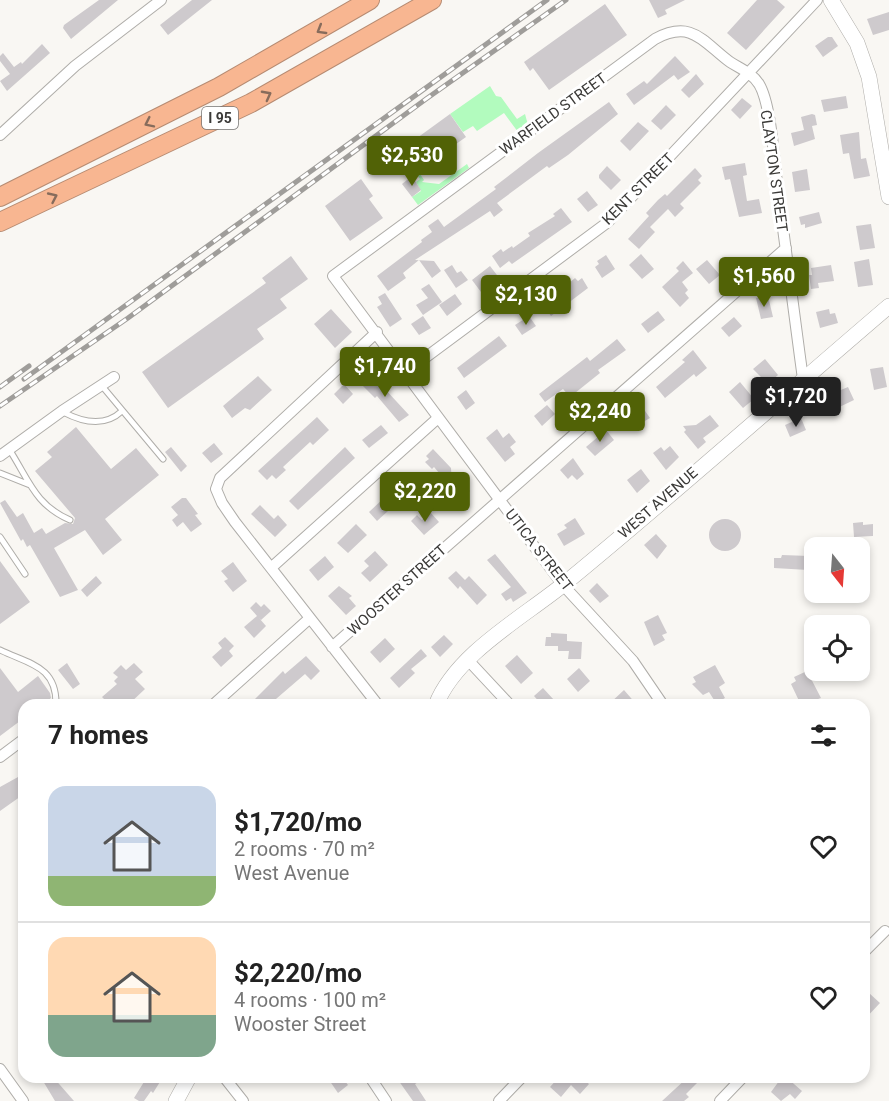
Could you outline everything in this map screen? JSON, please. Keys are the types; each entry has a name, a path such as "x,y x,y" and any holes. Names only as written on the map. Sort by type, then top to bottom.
{"highway":[{"name":"I 95","path":"0,197 239,77 370,0"},
{"name":"I 95","path":"0,222 267,95 432,0"}],"street":[{"path":"0,135 75,66 161,0"},
{"name":"KENT STREET","path":"406,372 608,222 750,74 817,0"},
{"path":"831,0 857,43 869,77 889,197"},
{"name":"WARFIELD STREET","path":"333,276 663,35 676,31 693,34 750,74"},
{"name":"CLAYTON STREET","path":"750,74 760,85 768,120 803,379"},
{"name":"WOOSTER STREET","path":"332,647 786,248"},
{"name":"UTICA STREET","path":"333,276 377,332 563,585 633,661 659,699"},
{"name":"WEST AVENUE","path":"440,699 450,681 468,660 563,585 889,306"},
{"path":"373,699 235,522 216,489 220,478 377,332"},
{"path":"0,456 101,384 114,378"},
{"path":"272,567 438,418"},
{"path":"220,699 310,618"},
{"path":"468,660 504,699"},
{"path":"0,757 18,744"},
{"path":"870,946 885,931"},
{"path":"0,1069 23,1101"},
{"path":"176,1101 186,1083"},
{"path":"229,1083 243,1101"},
{"path":"374,1083 386,1101"},
{"path":"499,1101 516,1083"},
{"path":"720,1101 737,1083"}],"lane":[{"path":"101,384 163,459"},
{"path":"62,411 78,420 95,423 115,417 122,411"},
{"path":"9,449 30,485 51,512 70,520"},
{"path":"0,473 30,485"},
{"path":"0,537 25,574"},
{"path":"0,650 41,667 54,684 55,699"}],"green space":[{"path":"490,86 517,119 525,114 528,125 518,132 504,113 477,131 473,126 463,132 450,114"},
{"path":"403,144 423,169 420,174 424,180 422,182 439,184 467,164 469,168 418,205 412,197 421,191 416,182 420,179 398,148"}],"building":[{"path":"99,0 118,0 71,39 63,28 64,25"},
{"path":"192,0 212,0 168,35 160,25"},
{"path":"649,0 685,0 665,10 667,14 658,18"},
{"path":"757,0 777,0 785,7 746,50 727,33"},
{"path":"605,4 627,35 549,90 533,68 530,71 524,62"},
{"path":"889,12 889,30 873,35 867,19"},
{"path":"828,37 832,37 838,46 823,57 815,46"},
{"path":"42,44 50,53 7,91 0,81 10,74 0,61 0,56 3,53 14,67 21,62 22,64"},
{"path":"675,56 690,72 678,80 674,75 634,105 626,94 644,81 647,84"},
{"path":"696,74 704,84 689,98 681,90"},
{"path":"846,96 848,108 824,112 821,100"},
{"path":"742,98 752,106 740,119 731,110"},
{"path":"609,102 618,114 568,155 549,168 547,166 497,203 503,210 494,217 490,211 415,260 419,260 403,273 406,278 388,291 377,276 422,242 421,240 432,232 428,226 438,219 444,227 496,189 494,187 538,153"},
{"path":"666,105 676,115 661,130 651,121"},
{"path":"450,114 466,137 422,168 406,146"},
{"path":"815,115 817,125 812,126 815,139 794,146 791,133 804,130 801,117"},
{"path":"638,122 649,131 630,151 620,141"},
{"path":"859,132 861,159 866,158 870,176 854,179 849,153 843,154 840,135"},
{"path":"745,163 747,175 743,176 747,201 759,199 762,213 739,217 730,179 725,180 722,167"},
{"path":"607,166 621,180 611,190 599,178"},
{"path":"695,168 702,176 698,180 701,183 680,204 684,208 675,217 668,209 650,227 655,232 639,249 628,239 649,216 646,213 658,200 665,194 667,196"},
{"path":"807,169 810,190 795,192 792,172"},
{"path":"412,176 421,190 412,197 402,184"},
{"path":"361,179 373,196 369,199 383,218 350,241 325,206"},
{"path":"587,191 598,205 588,212 577,199"},
{"path":"561,208 572,222 512,264 509,261 500,268 492,256 501,249 503,252 512,246 513,248 530,236 528,233 555,216 553,214"},
{"path":"819,212 822,223 805,228 805,224 801,225 799,217"},
{"path":"871,224 875,248 860,250 856,226"},
{"path":"641,254 654,269 642,279 629,265"},
{"path":"606,255 615,269 602,278 595,267 599,264 597,261"},
{"path":"291,256 308,279 280,299 287,308 257,329 264,339 168,408 142,372 266,283 262,278"},
{"path":"869,259 873,285 858,287 854,262"},
{"path":"419,260 434,261 441,271 432,278"},
{"path":"707,260 720,275 709,284 696,269"},
{"path":"683,261 693,273 682,282 688,290 685,293 689,298 680,307 662,287 679,271 676,268"},
{"path":"452,265 457,273 461,271 468,280 456,288 444,270"},
{"path":"831,265 834,281 818,283 819,288 811,289 809,275 812,275 811,268"},
{"path":"490,266 500,279 481,292 472,280"},
{"path":"575,278 578,281 582,278 588,288 551,316 543,305"},
{"path":"429,284 442,302 423,315 416,305 428,298 421,289"},
{"path":"385,293 402,319 390,327 377,307 382,304 378,297"},
{"path":"455,294 462,304 447,316 439,305"},
{"path":"768,296 773,317 761,319 756,298"},
{"path":"331,309 352,332 335,348 314,324"},
{"path":"829,309 830,314 835,313 838,323 820,328 816,312"},
{"path":"658,311 665,320 648,333 641,324"},
{"path":"423,316 431,328 419,335 411,324"},
{"path":"529,316 536,326 522,335 515,325"},
{"path":"734,317 742,326 729,337 721,328"},
{"path":"499,336 507,346 464,378 457,368"},
{"path":"617,339 626,350 598,370 600,373 570,397 563,389 545,402 539,394 587,357 590,361"},
{"path":"693,350 707,368 696,377 694,374 665,398 656,387 685,362 682,360"},
{"path":"765,359 778,375 768,384 753,369"},
{"path":"883,367 887,387 874,390 870,369"},
{"path":"372,375 409,415 399,422 377,396 375,398 361,384"},
{"path":"258,376 272,390 250,410 245,408 232,418 223,406"},
{"path":"740,382 754,399 743,408 729,392"},
{"path":"344,384 353,394 343,404 334,394"},
{"path":"848,387 854,400 831,411 824,397"},
{"path":"466,390 475,403 466,410 457,397"},
{"path":"638,401 650,418 636,426 630,419 636,415 630,407"},
{"path":"547,405 555,414 542,426 534,416"},
{"path":"710,415 719,426 703,438 706,442 698,449 684,432 686,430 683,426 696,425"},
{"path":"317,417 329,430 313,445 310,442 283,467 286,470 276,479 272,475 267,480 258,471"},
{"path":"801,418 806,430 790,437 785,425"},
{"path":"381,425 388,433 369,448 362,440"},
{"path":"76,427 111,469 136,448 159,475 105,519 122,540 103,555 85,530 54,548 78,590 60,597 30,545 27,547 23,539 21,541 0,503 5,500 17,517 23,513 34,533 42,528 46,534 65,523 73,524 75,518 35,471 52,457 47,452"},
{"path":"497,429 503,438 509,433 516,442 510,447 515,454 505,462 486,438"},
{"path":"606,430 614,440 595,456 586,447"},
{"path":"214,443 223,454 211,463 202,453"},
{"path":"670,446 679,457 666,470 653,453 661,447 664,451"},
{"path":"171,447 187,466 181,472 165,452"},
{"path":"345,447 355,458 298,510 289,501"},
{"path":"433,449 451,468 452,485 459,478 470,491 461,499 434,467 432,469 425,462 429,459 426,456"},
{"path":"573,458 584,474 577,480 572,475 568,479 560,470"},
{"path":"641,469 650,481 637,493 627,480"},
{"path":"401,482 410,491 377,521 369,512"},
{"path":"182,498 186,498 198,514 195,515 202,524 191,532 183,522 177,527 172,520 178,515 171,507"},
{"path":"260,505 274,519 278,515 287,525 275,537 251,514"},
{"path":"430,512 439,522 424,535 411,521 417,515 422,520"},
{"path":"575,518 585,534 564,546 557,534 567,528 564,525"},
{"path":"725,519 737,523 741,535 737,547 725,551 713,547 709,535 713,523"},
{"path":"853,523 873,524 873,536 854,537"},
{"path":"356,524 367,535 348,553 337,543"},
{"path":"656,534 667,546 657,559 644,545"},
{"path":"375,551 388,565 370,582 361,573 369,566 364,561"},
{"path":"495,554 527,593 513,602 511,598 506,601 501,594 511,587 487,560"},
{"path":"782,555 804,556 804,570 774,568 774,558 781,558"},
{"path":"325,556 334,567 318,581 309,570"},
{"path":"0,561 30,602 0,624"},
{"path":"233,562 247,581 233,592 224,581 228,579 221,571"},
{"path":"456,571 465,580 469,576 487,595 477,605 460,586 458,589 448,578"},
{"path":"96,576 102,583 87,597 81,590"},
{"path":"597,583 609,596 600,603 589,591"},
{"path":"339,586 352,596 349,598 356,606 346,615 328,596"},
{"path":"256,602 261,607 264,604 271,611 261,620 259,618 266,626 254,638 244,627 257,616 250,608"},
{"path":"658,615 667,633 662,635 665,640 654,646 644,622"},
{"path":"551,633 567,634 567,641 582,642 581,659 568,659 569,651 558,651 558,646 545,646 546,637 551,637"},
{"path":"444,635 453,644 440,657 431,647"},
{"path":"225,637 234,646 229,651 233,656 221,667 212,657 222,648 218,643"},
{"path":"385,638 395,649 380,663 370,652"},
{"path":"421,649 427,656 411,669 415,673 399,688 390,678"},
{"path":"517,655 533,673 521,684 505,666"},
{"path":"306,656 320,671 311,680 305,674 276,699 255,699 283,671 285,674"},
{"path":"67,663 80,684 73,689 58,670"},
{"path":"134,663 143,672 135,679 145,689 134,699 104,699 102,697 117,684 114,681 118,677 113,673 121,665 126,670"},
{"path":"715,665 725,683 719,687 725,698 713,699 709,692 703,695 692,684 696,682 693,677"},
{"path":"0,668 18,692 38,676 51,698 18,699 18,722 0,736"},
{"path":"579,668 590,681 578,692 567,679"},
{"path":"804,672 804,681 812,681 821,698 798,699 791,684 796,681 794,677"},
{"path":"543,688 553,699 537,699 534,696"},
{"path":"624,690 632,699 614,699"},
{"path":"18,777 18,798 0,811 0,787"},
{"path":"870,994 880,1003 870,1014"},
{"path":"44,1083 58,1083 74,1101 55,1101"},
{"path":"143,1083 159,1083 144,1101 134,1098"},
{"path":"331,1083 346,1083 348,1085 338,1093"},
{"path":"400,1083 417,1083 415,1084 426,1101 413,1101"},
{"path":"554,1083 589,1084 580,1094 571,1085 561,1097 550,1087"},
{"path":"682,1083 697,1083 686,1094 689,1097 684,1101 662,1101"},
{"path":"778,1083 793,1083 802,1091 795,1099 790,1094 781,1101 771,1092"}],"railway":[{"path":"24,379 547,0"},
{"path":"0,406 128,318 426,99 566,0"},
{"path":"0,387 29,366"}]}
